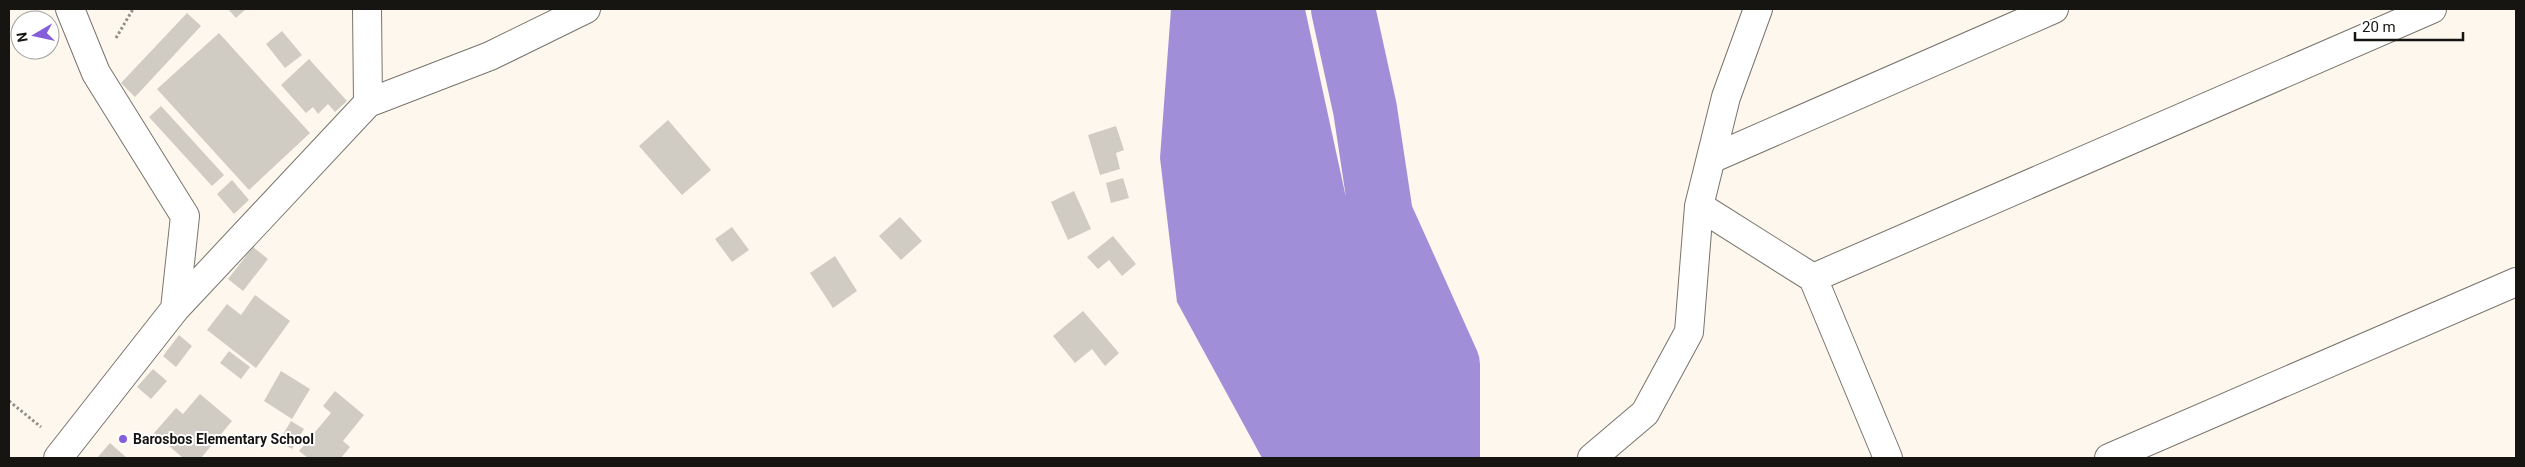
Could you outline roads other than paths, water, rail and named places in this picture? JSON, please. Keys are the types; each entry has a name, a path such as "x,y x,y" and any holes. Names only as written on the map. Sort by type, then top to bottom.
{"street":[{"path":"70,9 96,73 185,216 176,309"},
{"path":"367,9 368,103"},
{"path":"62,453 176,309 368,103 490,56 586,9"},
{"path":"1592,458 1644,413 1689,332 1699,206 1726,97 1758,9"},
{"path":"1710,159 2054,9"},
{"path":"1813,278 2405,14 2432,9"},
{"path":"1699,206 1813,278 1888,458"},
{"path":"2109,458 2516,282"}],"waterway":[{"path":"1343,9 1365,109 1381,215 1448,364 1448,458"}],"place":[{"name":"Barosbos Elementary School","path":"123,439"}]}
